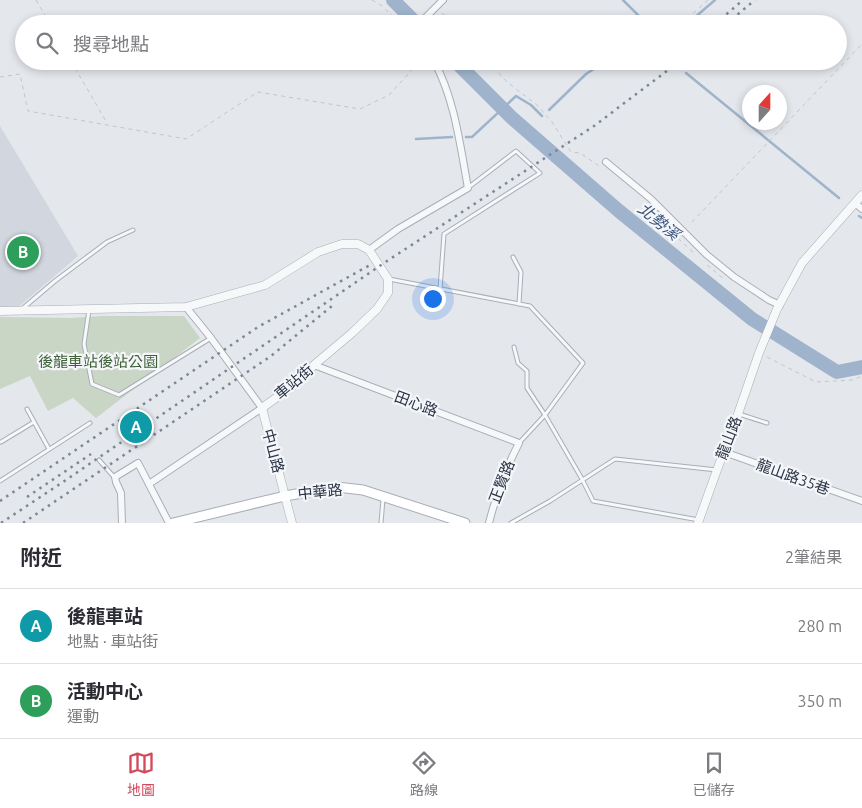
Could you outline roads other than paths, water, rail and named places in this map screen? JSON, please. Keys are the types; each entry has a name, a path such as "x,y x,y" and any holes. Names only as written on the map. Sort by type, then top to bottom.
{"main road":[{"name":"中華路","path":"171,523 285,496 337,487 363,490 465,523"}],"street":[{"path":"428,15 442,0"},
{"path":"369,250 398,229 468,188 457,124 439,70"},
{"path":"606,162 651,198 707,255 734,277 778,307 802,263 862,195"},
{"path":"855,203 862,209"},
{"path":"0,311 186,307 265,285 318,252 342,244 358,244 369,250 388,279"},
{"name":"車站街","path":"148,484 294,385 377,309 388,293 388,279"},
{"path":"186,307 262,408"},
{"name":"龍山路","path":"699,522 716,470 762,355 778,307"},
{"name":"田心路","path":"314,365 519,443"},
{"name":"中山路","path":"262,408 292,523"},
{"name":"正賢路","path":"488,523 519,443"},
{"name":"龍山路35巷","path":"724,452 862,501"},
{"path":"122,523 121,494 115,477 138,463 171,523"}],"lane":[{"path":"440,289 444,234 540,173 516,151 468,188"},
{"path":"19,311 107,242 133,230"},
{"path":"513,257 521,272 519,304"},
{"path":"388,279 530,306 583,363 545,415 519,443"},
{"path":"89,309 84,344 92,384 119,395 211,338"},
{"path":"514,347 518,363 527,371 527,388 545,415 593,501 699,522"},
{"path":"27,409 49,449"},
{"path":"738,414 767,423"},
{"path":"1,442 34,422"},
{"path":"0,480 90,422"},
{"path":"511,523 550,501 615,459 716,470"},
{"path":"99,460 115,477"},
{"path":"380,523 383,496"}],"waterway":[{"name":"北勢溪","path":"393,0 408,15"},
{"path":"623,0 638,15"},
{"path":"698,15 715,0"},
{"name":"北勢溪","path":"464,70 511,117 619,211 752,319 837,372 862,367"},
{"path":"549,110 592,70"},
{"path":"686,73 839,198"},
{"name":"北勢溪","path":"466,137 472,137 516,96 531,105 542,116"},
{"path":"416,139 452,137"}],"railway":[{"path":"726,15 743,0"},
{"path":"737,15 755,0"},
{"path":"1,523 387,261 594,126 668,70"},
{"path":"0,501 258,327 370,265"},
{"path":"23,523 271,356 332,306"},
{"path":"27,497 91,454"}],"place":[{"name":"活動中心","path":"23,252"},
{"name":"後龍車站","path":"136,427"}],"park label":[{"name":"後龍車站後站公園","path":"98,362"}]}
